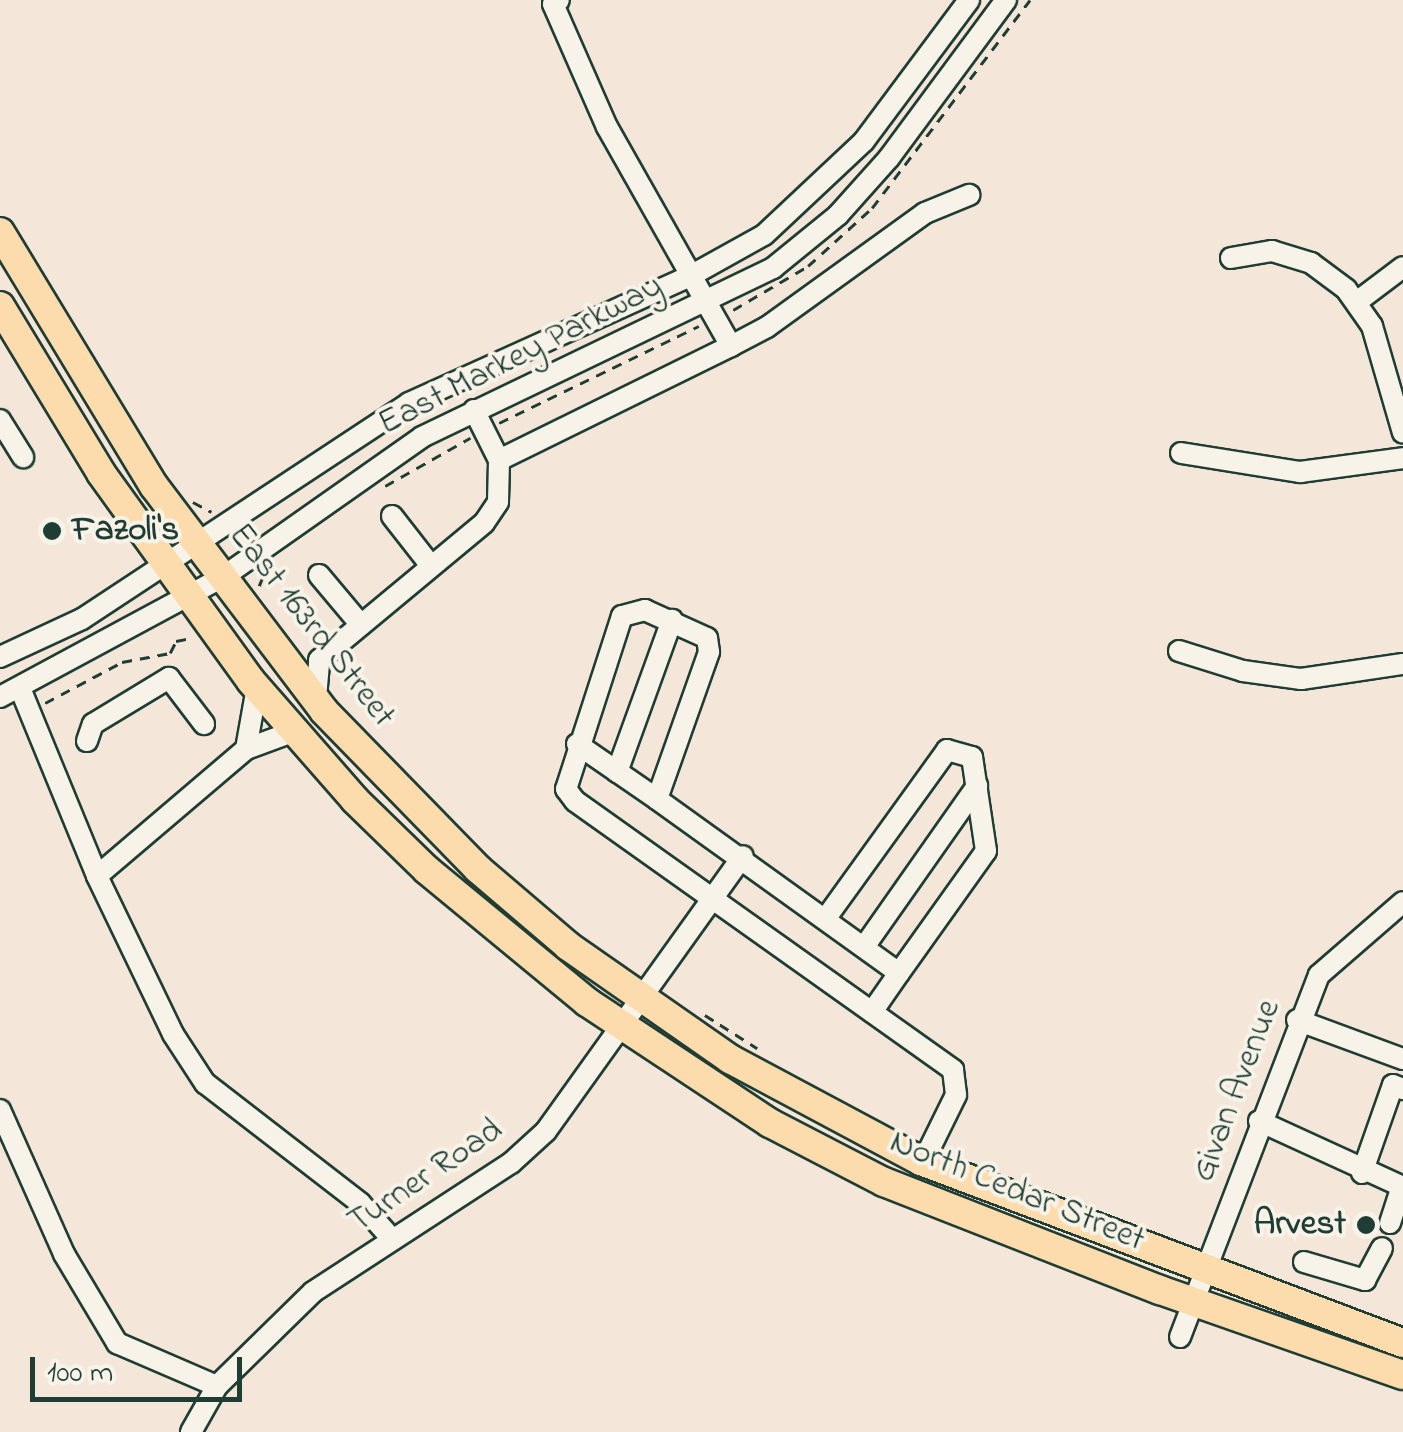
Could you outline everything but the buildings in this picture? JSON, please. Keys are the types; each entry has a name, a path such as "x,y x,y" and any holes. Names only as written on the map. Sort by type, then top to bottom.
{"main road":[{"name":"East 163rd Street","path":"0,232 114,423 195,540 245,590 316,701 478,868 640,996"},
{"path":"0,306 102,473 257,688 294,731 355,800 485,924 623,1027"},
{"name":"North Cedar Street","path":"640,996 730,1058 924,1162 1403,1343"},
{"name":"North Cedar Street","path":"623,1027 770,1123 884,1182 1193,1302 1403,1375"}],"street":[{"path":"559,0 553,4 607,127 731,346"},
{"name":"East Markey Parkway","path":"1,655 82,619 164,560 409,403 692,275 764,235 864,142 968,0"},
{"name":"East Markey Parkway","path":"10,693 190,597 245,590 422,437 773,268 838,216 1006,0"},
{"path":"499,460 767,327 925,214 969,194"},
{"path":"1231,258 1272,251 1295,257 1330,274 1358,301 1381,350 1403,433"},
{"path":"1358,301 1403,267"},
{"path":"316,701 313,672 319,660 484,523 498,502 504,478 474,410"},
{"path":"0,420 23,457"},
{"path":"1181,453 1300,472 1403,458"},
{"path":"392,516 431,566"},
{"path":"320,576 361,625"},
{"path":"657,799 709,652 698,630 644,610 622,616 577,744 566,789 575,801 953,1070 958,1080 924,1162"},
{"path":"617,772 672,620"},
{"path":"1179,651 1243,671 1301,679 1403,664"},
{"path":"87,741 93,724 169,678 202,714 204,724"},
{"path":"246,749 257,688"},
{"path":"10,693 173,1034 205,1083 360,1203 392,1239"},
{"path":"98,876 246,749 294,731"},
{"path":"577,744 744,856 899,973"},
{"path":"826,918 947,750 972,757 986,851 872,1012"},
{"path":"864,947 978,786"},
{"name":"Turner Road","path":"191,1432 217,1386 313,1292 511,1163 546,1131 744,856"},
{"name":"Givan Avenue","path":"1180,1337 1297,1020 1320,974 1339,952 1403,902"},
{"path":"1297,1020 1403,1059"},
{"path":"1362,1173 1393,1085 1403,1088"},
{"path":"0,1110 64,1254 117,1343 217,1386"},
{"path":"1259,1120 1307,1138 1362,1173 1402,1187 1390,1223"},
{"path":"1304,1262 1365,1280 1382,1248"}],"path":[{"path":"381,488 484,430 782,284 860,221 1030,0"},
{"path":"245,590 273,561"},
{"path":"44,714 42,704 122,662 170,654 176,641 186,642 209,623"},
{"path":"690,1004 766,1054"}],"place":[{"name":"Fazoli's","path":"52,531"},
{"name":"Arvest","path":"1366,1225"}]}
